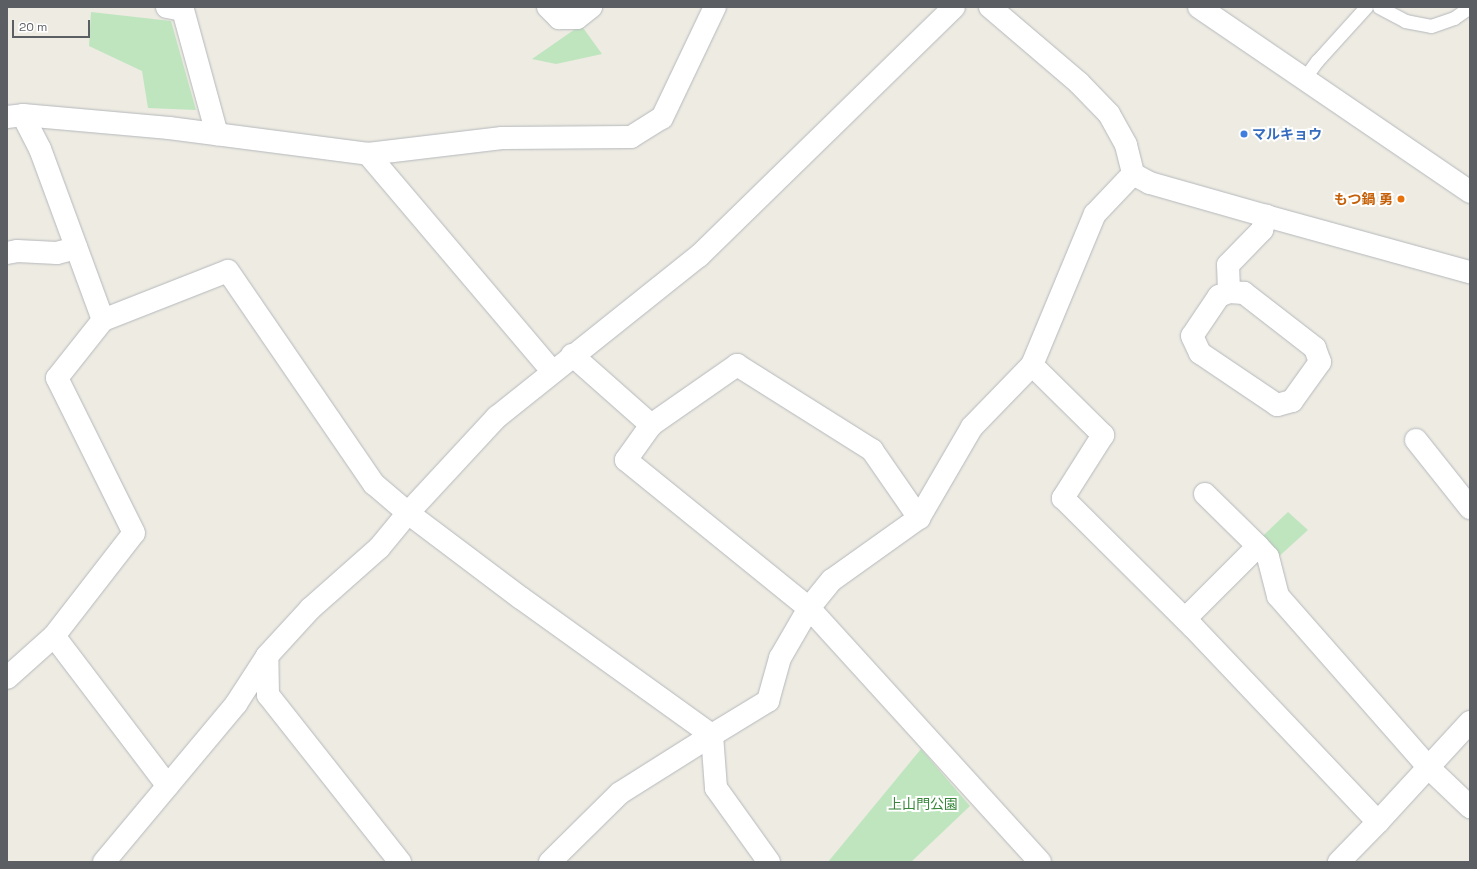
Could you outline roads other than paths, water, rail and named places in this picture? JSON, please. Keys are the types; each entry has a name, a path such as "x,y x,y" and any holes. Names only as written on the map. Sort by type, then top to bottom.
{"street":[{"path":"167,7 183,10 217,134"},
{"path":"548,7 559,18 577,18 591,7"},
{"path":"15,116 217,134 368,154 502,138 631,137 662,118 715,7"},
{"path":"104,862 236,704 267,656 310,609 379,548 408,513 497,417 572,355 699,256 954,7"},
{"path":"990,7 1079,83 1109,114 1126,145 1133,174 1150,183 1470,272"},
{"path":"1199,7 1303,80 1470,192"},
{"path":"15,116 40,149 103,320"},
{"path":"368,154 552,371"},
{"path":"550,862 620,793 768,701 780,658 809,608 832,580 919,518 972,427 1032,365 1095,214 1133,174"},
{"path":"1229,292 1228,265 1262,230 1266,216"},
{"path":"7,253 17,251 57,253 76,248"},
{"path":"7,678 54,636 134,533 57,378 103,320 228,271 374,484 408,513 712,735 716,788 770,862"},
{"path":"1229,292 1244,293 1314,348 1320,362 1292,401 1276,404 1200,353 1192,336 1220,296 1229,292"},
{"path":"572,355 650,425"},
{"path":"919,518 872,450 737,365 650,425 626,460 809,608 1040,862"},
{"path":"1032,365 1103,435 1063,498 1185,618 1378,822"},
{"path":"1416,440 1470,508"},
{"path":"1205,494 1268,557 1278,596 1429,768 1470,807"},
{"path":"1185,618 1258,546"},
{"path":"54,636 168,786"},
{"path":"267,656 268,695 400,862"},
{"path":"1339,862 1429,768 1470,722"}],"lane":[{"path":"1303,80 1316,61 1366,7"},
{"path":"1379,7 1405,21 1431,26 1454,18 1470,7"}],"place":[{"name":"マルキョウ","path":"1244,134"},
{"name":"もつ鍋 勇","path":"1401,199"}],"park label":[{"name":"上山門公園","path":"923,804"}]}
